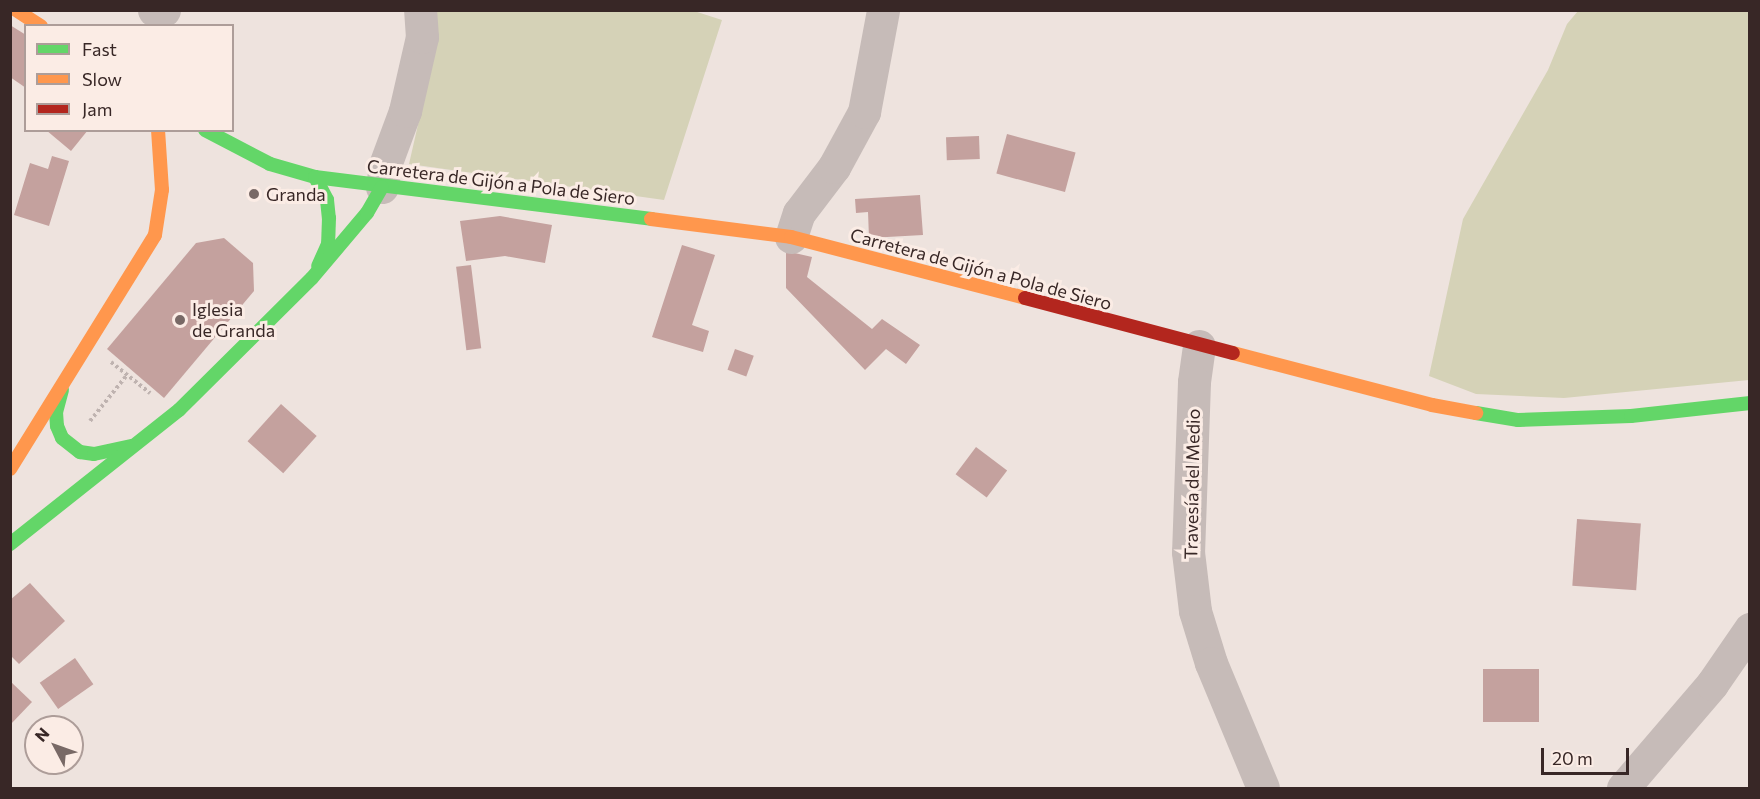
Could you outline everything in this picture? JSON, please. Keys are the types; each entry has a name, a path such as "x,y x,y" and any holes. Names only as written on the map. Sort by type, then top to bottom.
{"street":[{"path":"16,10 38,24"},
{"path":"154,10 164,10"},
{"path":"10,544 175,413 312,278 367,213 382,187 385,165 405,111 422,37 420,10"},
{"path":"791,237 799,213 834,167 864,112 883,10"},
{"name":"Carretera de Gijón a Pola de Siero","path":"209,132 270,164 315,177 791,237 1199,346 1432,405 1518,420 1631,416 1749,404"},
{"path":"10,469 155,235 162,190 159,136"},
{"path":"312,278 328,243 327,200 315,177"},
{"name":"Travesía del Medio","path":"1199,346 1194,382 1188,552 1195,610 1211,663 1263,789"},
{"path":"64,380 56,412 57,426 62,438 80,452 94,454 134,446"},
{"path":"1623,789 1712,684 1749,629"}],"path":[{"path":"88,342 175,413"},
{"path":"71,445 127,375"}],"shaded area":[{"path":"691,10 722,20 664,200 409,164 433,59 434,11"},
{"path":"1578,11 1749,11 1749,380 1564,398 1476,394 1429,376 1463,219 1548,70 1567,24"}],"building":[{"path":"10,25 24,34 24,87 10,77"},
{"path":"48,132 86,132 71,151"},
{"path":"1007,134 1076,152 1065,192 996,174"},
{"path":"979,136 980,159 947,160 946,137"},
{"path":"52,156 69,161 49,226 14,215 30,163 48,169"},
{"path":"920,195 923,235 869,238 868,212 856,213 855,199"},
{"path":"500,216 552,225 545,263 505,256 466,261 460,221"},
{"name":"Iglesia de Granda","path":"224,238 253,263 254,291 164,398 107,349 196,243"},
{"path":"682,245 715,255 692,325 709,331 703,352 652,337"},
{"path":"786,251 812,257 807,277 872,329 882,319 920,345 906,364 886,349 865,370 786,288"},
{"path":"471,265 481,348 466,350 456,267"},
{"path":"735,349 754,356 746,377 727,370"},
{"path":"281,404 317,436 283,473 248,441"},
{"path":"976,447 1007,470 987,498 956,474"},
{"path":"1577,519 1641,523 1636,590 1572,586"},
{"path":"30,583 65,621 19,664 10,655 10,600"},
{"path":"75,658 93,684 58,709 40,683"},
{"path":"1483,669 1539,669 1539,722 1483,722"},
{"path":"10,681 32,702 10,725"}],"traffic: fast":[{"path":"209,132 270,164 315,177 651,219"},
{"path":"315,177 327,200 329,218 328,244 318,266"},
{"path":"10,544 179,410 312,278 367,213 382,187"},
{"path":"62,390 56,412 57,426 62,438 80,452 94,454 132,446"},
{"path":"1476,413 1518,420 1631,416 1750,403"}],"traffic: slow":[{"path":"16,10 38,24"},
{"path":"10,469 155,235 162,190 158,132"},
{"path":"651,219 791,237 1025,298"},
{"path":"1233,353 1432,405 1476,413"}],"traffic: jam":[{"path":"1025,298 1233,353"}],"place":[{"name":"Granda","path":"254,194"},
{"name":"Iglesia de Granda","path":"180,320"}]}
